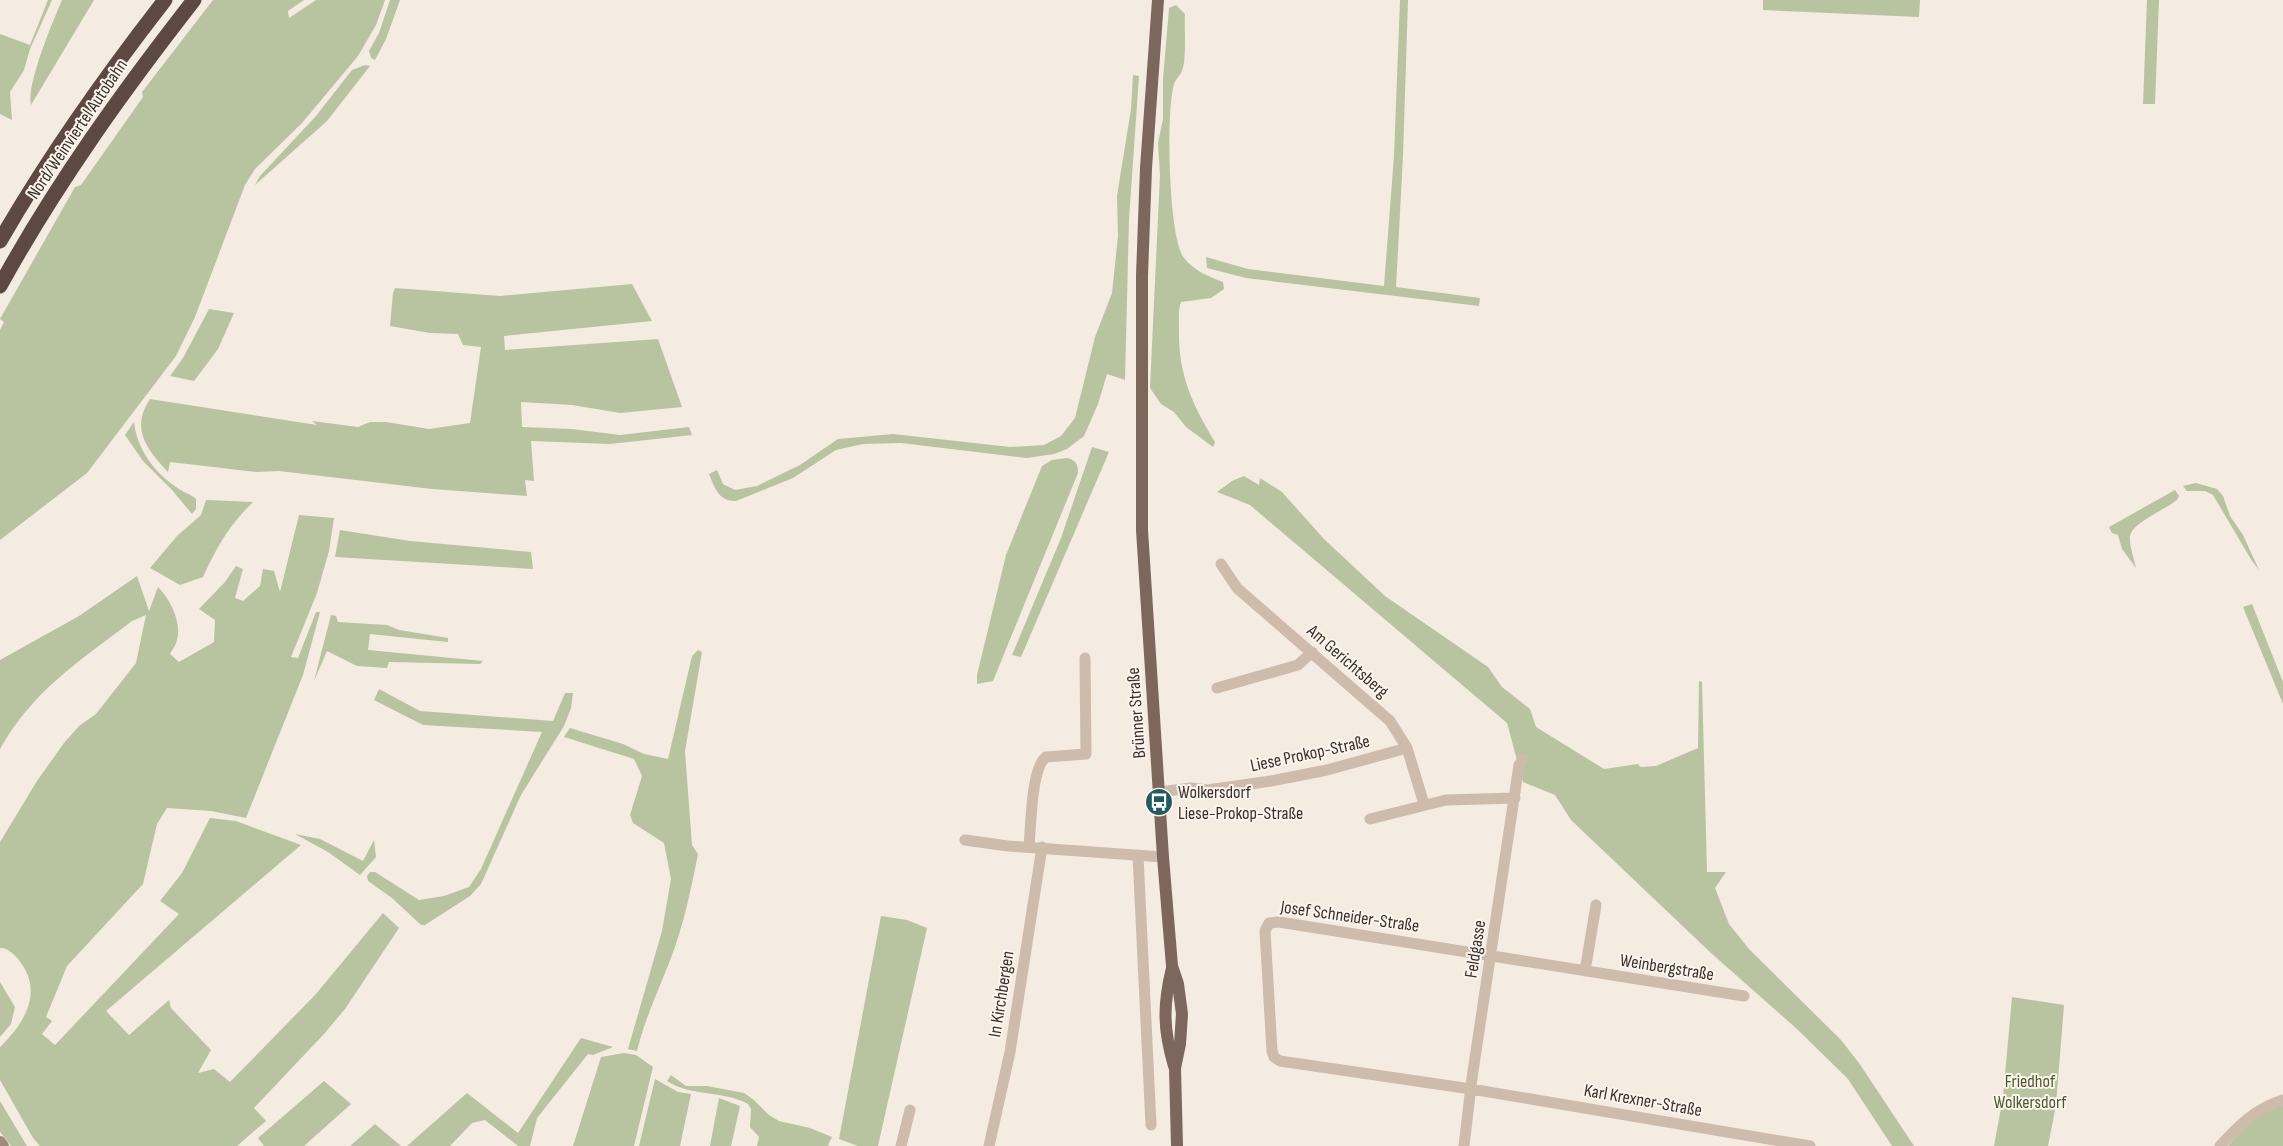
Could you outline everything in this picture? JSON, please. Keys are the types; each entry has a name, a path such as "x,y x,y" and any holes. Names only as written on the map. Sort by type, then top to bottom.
{"highway":[{"name":"Nord/Weinviertel Autobahn","path":"0,241 64,138 122,56 165,0"},
{"name":"Nord/Weinviertel Autobahn","path":"0,286 54,193 93,134 127,85 194,0"}],"main road":[{"name":"Brünner Straße","path":"1158,0 1146,168 1140,389 1144,567 1163,857 1172,966 1178,984 1182,1014 1180,1044 1175,1068 1177,1146"},
{"name":"Brünner Straße","path":"1172,966 1164,1016 1168,1045 1175,1068"},
{"path":"0,1142 3,1146"}],"street":[{"name":"Am Gerichtsberg","path":"1221,564 1232,584 1390,721 1407,748 1424,804"},
{"path":"1217,688 1298,664 1312,652"},
{"path":"1029,846 1035,783 1042,760 1046,756 1086,754 1085,658"},
{"name":"Liese Prokop-Straße","path":"1159,792 1191,788 1207,790 1271,781 1327,770 1407,748"},
{"name":"Feldgasse","path":"1464,1146 1491,955 1520,765 1523,759"},
{"path":"1370,819 1424,804 1480,797 1515,798"},
{"path":"965,840 1008,846 1163,857"},
{"name":"In Kirchbergen","path":"990,1146 1010,1052 1042,847"},
{"path":"1138,856 1152,1125"},
{"path":"1585,971 1596,905"},
{"name":"Josef Schneider-Straße","path":"1471,1089 1280,1061 1274,1057 1272,1051 1265,931 1269,924 1279,922 1491,955"},
{"name":"Weinbergstraße","path":"1491,955 1744,996"},
{"name":"Karl Krexner-Straße","path":"1471,1089 1810,1146"},
{"path":"2220,1146 2255,1112 2265,1106 2283,1100"},
{"path":"901,1146 910,1110"}],"green space":[{"path":"48,0 52,0 30,49 24,70 10,92 12,120 0,114 0,34 30,45"},
{"path":"62,0 94,0 31,105 32,83 36,69"},
{"path":"213,0 304,0 288,11 289,18 316,0 385,0 376,25 358,56 302,123 255,169 245,185 195,317 176,356 87,473 0,540 0,330 4,322 0,319 75,187 81,185 143,97 142,92"},
{"path":"390,0 400,0 386,39 375,60 371,58 369,51 379,33"},
{"path":"1400,0 1408,0 1403,156 1396,287 1480,298 1479,306 1246,278 1207,268 1206,257 1248,269 1384,286 1394,156"},
{"path":"1763,0 1920,0 1919,17 1763,10"},
{"path":"2147,0 2159,0 2155,104 2143,104"},
{"path":"1176,5 1185,14 1185,43 1184,65 1175,81 1171,98 1169,145 1175,226 1179,246 1184,258 1197,270 1223,282 1224,289 1211,298 1181,302 1179,308 1179,345 1188,388 1215,442 1213,447 1186,427 1174,412 1161,404 1150,388 1160,175 1158,143 1163,119 1163,79 1169,8"},
{"path":"365,65 370,66 327,121 255,185 260,176 316,116 352,70"},
{"path":"1133,75 1139,76 1129,219 1125,380 1107,374 1098,404 1084,436 1067,449 1054,454 1027,458 901,443 863,444 836,450 793,478 736,501 725,499 721,496 715,489 709,474 717,470 723,484 735,490 757,486 800,465 838,439 893,434 1010,447 1044,445 1061,436 1075,418 1095,337 1112,293 1118,236 1117,196 1131,109"},
{"path":"632,284 652,321 504,336 505,350 658,339 682,407 620,413 572,405 521,402 522,427 572,429 620,435 689,427 692,435 610,444 531,441 534,481 525,480 527,496 432,489 279,471 257,472 170,462 168,472 148,447 141,429 144,410 150,399 317,425 312,421 358,427 370,422 386,422 429,429 470,423 481,347 463,345 458,334 430,333 390,326 395,288 500,296"},
{"path":"209,309 234,313 218,349 194,381 170,376 183,358"},
{"path":"134,422 143,450 154,467 178,489 196,499 196,509 192,514 172,490 143,461 125,435"},
{"path":"1092,447 1109,452 1021,657 1012,655 1061,538"},
{"path":"1067,458 1076,463 1078,473 993,681 977,684 977,675 1006,555 1042,466 1052,460"},
{"path":"1244,476 1259,485 1260,478 1282,492 1324,539 1385,596 1488,667 1502,687 1530,709 1536,727 1604,769 1638,764 1641,767 1656,766 1698,748 1699,681 1702,682 1707,872 1726,872 1715,888 1729,924 1749,949 1841,1040 1859,1063 1914,1146 1892,1146 1848,1079 1798,1030 1711,953 1571,820 1555,795 1523,782 1507,723 1250,505 1217,492 1232,481"},
{"path":"2196,483 2217,489 2223,496 2230,516 2243,535 2259,570 2213,495 2205,491 2187,491 2183,486"},
{"path":"2175,490 2179,496 2177,500 2143,521 2132,531 2130,544 2136,568 2122,549 2118,535 2112,533 2109,527"},
{"path":"206,500 253,502 224,537 203,577 180,585 150,568 177,536 201,515"},
{"path":"299,515 334,518 329,551 317,593 291,657 298,658 316,612 320,612 303,675 246,818 211,811 167,808 157,824 143,884 67,966 46,1017 52,1021 42,1034 55,1045 179,914 160,901 182,873 210,818 236,821 301,845 106,1011 129,1035 169,1000 171,1008 211,1050 198,1073 214,1069 230,1082 316,994 383,913 399,928 345,1009 254,1108 266,1121 237,1146 40,1146 33,1138 0,1080 0,1047 9,1038 28,1008 30,986 27,974 19,960 9,951 0,948 0,842 37,781 64,743 79,726 96,714 136,663 146,615 132,621 59,678 27,710 0,749 0,660 79,616 137,576 149,611 158,587 171,604 178,626 178,633 170,654 179,662 214,642 215,620 199,609 225,582 236,566 243,569 235,598 243,601 260,586 263,569 274,571 280,592"},
{"path":"340,530 410,541 531,552 533,569 335,557"},
{"path":"2252,604 2283,682 2283,704 2243,607"},
{"path":"331,615 336,616 338,622 387,625 399,630 448,638 448,642 370,634 368,650 483,661 480,664 389,662 387,668 357,666 327,651 314,681"},
{"path":"698,650 702,652 685,751 692,845 698,854 680,932 648,1015 637,1051 628,1049 662,931 671,879 664,843 633,823 630,815 642,776 634,759 564,737 570,728 623,744 644,754 668,759 692,656"},
{"path":"379,689 420,711 553,721 565,693 573,693 571,708 564,726 521,795 481,884 470,896 425,925 421,925 392,898 368,881 367,876 370,872 375,872 419,900 444,896 469,887 481,869 542,732 423,725 374,700"},
{"path":"295,834 320,839 363,861 374,840 376,857 360,875 328,852"},
{"path":"881,916 907,920 927,928 878,1146 858,1146 839,1139"},
{"path":"0,982 15,1007 11,1024 0,1037"},
{"name":"Friedhof Wolkersdorf","path":"2012,997 2064,1005 2056,1105 2048,1146 1994,1146 2003,1097"},
{"path":"581,1038 613,1047 593,1055 588,1054 537,1118 530,1146 518,1146 485,1120 472,1123 450,1146 407,1146 467,1093 518,1133"},
{"path":"624,1053 636,1055 653,1067 634,1146 573,1146 601,1057"},
{"path":"671,1075 686,1086 707,1086 744,1093 769,1115 779,1121 810,1128 832,1137 828,1145 830,1146 757,1146 759,1137 750,1127 751,1109 748,1104 728,1097 697,1092 676,1086 667,1081"},
{"path":"655,1079 678,1092 691,1094 680,1146 639,1146"},
{"path":"324,1081 351,1104 304,1146 264,1146 258,1138"},
{"path":"719,1098 740,1106 731,1146 710,1146"},
{"path":"0,1101 27,1146 11,1146 0,1132"},
{"path":"2283,1105 2283,1146 2228,1146 2252,1121"},
{"path":"375,1124 401,1146 350,1146"}],"place":[{"name":"Wolkersdorf Liese-Prokop-Straße","path":"1159,802"}]}
